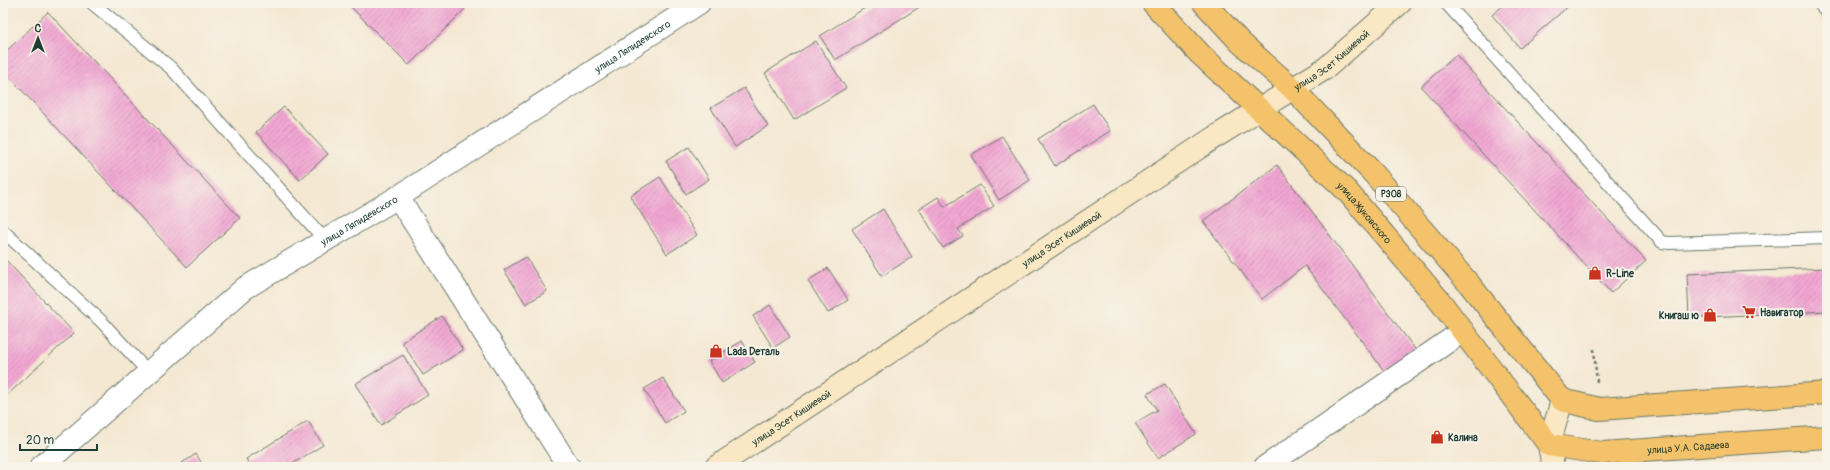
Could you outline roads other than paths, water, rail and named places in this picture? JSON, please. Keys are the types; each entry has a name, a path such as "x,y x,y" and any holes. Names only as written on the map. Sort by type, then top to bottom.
{"main road":[{"name":"улица Жуковского","path":"1153,3 1200,54 1347,191 1439,300 1549,445"},
{"name":"P308","path":"1204,3 1241,43 1292,88 1374,174 1465,279 1562,400"},
{"name":"улица Эсет Кишиевой","path":"716,467 1258,109 1326,68 1400,3"},
{"path":"1553,467 1549,445 1562,400 1599,409 1827,394"},
{"name":"улица У.А. Садаева","path":"1549,445 1602,453 1827,437"}],"street":[{"name":"улица Ляпидевского","path":"41,467 245,288 398,196 699,3"},
{"path":"398,196 568,467"},
{"path":"1265,467 1463,332"}],"lane":[{"path":"92,3 171,68 325,240"},
{"path":"1446,3 1662,242 1827,238"},
{"path":"1819,3 1827,12"},
{"path":"3,231 101,321 149,373"}],"place":[{"name":"R-Line","path":"1595,273"},
{"name":"Навигатор","path":"1749,312"},
{"name":"Книгаш ю","path":"1710,315"},
{"name":"Lada Dеталь","path":"716,351"},
{"name":"Калина","path":"1437,437"}]}
